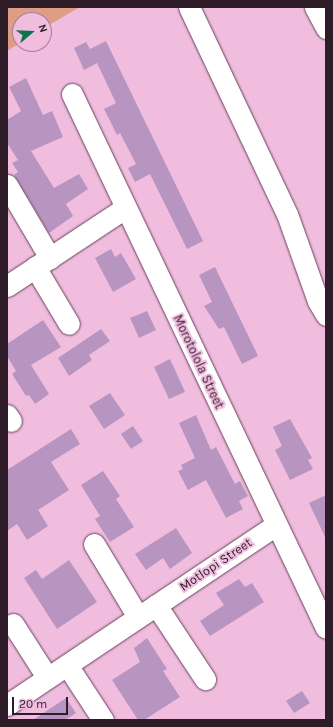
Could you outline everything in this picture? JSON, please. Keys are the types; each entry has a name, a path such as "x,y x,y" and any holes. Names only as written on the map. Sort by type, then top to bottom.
{"street":[{"path":"189,7 287,214 318,301 326,315"},
{"path":"315,7 326,28"},
{"name":"Morotolola Street","path":"72,94 326,628"},
{"path":"7,185 69,324"},
{"path":"7,286 125,208"},
{"name":"Motlopi Street","path":"7,705 276,525"},
{"path":"94,544 138,617"},
{"path":"156,605 205,679"},
{"path":"13,624 48,677"},
{"path":"67,665 103,720"}],"shaded area":[{"path":"7,7 80,7 52,23 52,12 12,12 12,48 7,51"}],"building":[{"path":"106,41 203,241 187,249 150,174 135,182 128,168 136,164 120,133 117,135 104,109 116,103 97,63 84,70 74,48 86,42 90,49"},
{"path":"26,78 43,115 52,111 63,137 31,151 54,188 79,174 88,189 66,204 73,216 49,233 14,175 18,172 12,163 18,160 7,143 7,120 21,111 9,87"},
{"path":"111,249 115,257 121,253 136,279 113,292 95,258"},
{"path":"215,267 258,356 242,364 224,327 219,329 204,306 212,302 199,275"},
{"path":"147,311 156,330 139,338 130,318"},
{"path":"43,320 61,347 31,365 49,394 35,404 29,395 26,396 12,374 16,371 7,356 7,344"},
{"path":"101,329 110,341 89,355 92,360 69,376 58,358"},
{"path":"170,359 185,392 169,399 154,367"},
{"path":"110,393 125,415 104,429 89,406"},
{"path":"196,415 211,450 216,447 235,484 240,481 248,496 239,501 243,509 226,518 206,480 188,490 178,471 183,469 181,465 195,458 179,423"},
{"path":"290,419 312,458 308,460 313,469 290,480 275,450 282,446 273,427"},
{"path":"133,426 143,441 131,449 121,434"},
{"path":"71,429 80,444 51,462 69,490 38,510 48,526 27,540 17,524 7,531 7,470"},
{"path":"103,471 120,496 116,499 134,527 110,542 95,519 100,516 81,485"},
{"path":"326,495 326,539 309,503"},
{"path":"176,528 192,553 170,569 163,558 146,570 135,554"},
{"path":"69,560 97,602 57,629 24,578 36,570 42,579"},
{"path":"239,579 245,587 252,583 264,602 210,636 200,621 224,605 216,593"},
{"path":"147,638 167,669 163,671 180,697 144,720 138,720 112,680 140,662 134,648"},
{"path":"302,691 310,703 294,713 286,701"},
{"path":"66,698 76,713 65,720 33,720"}]}
